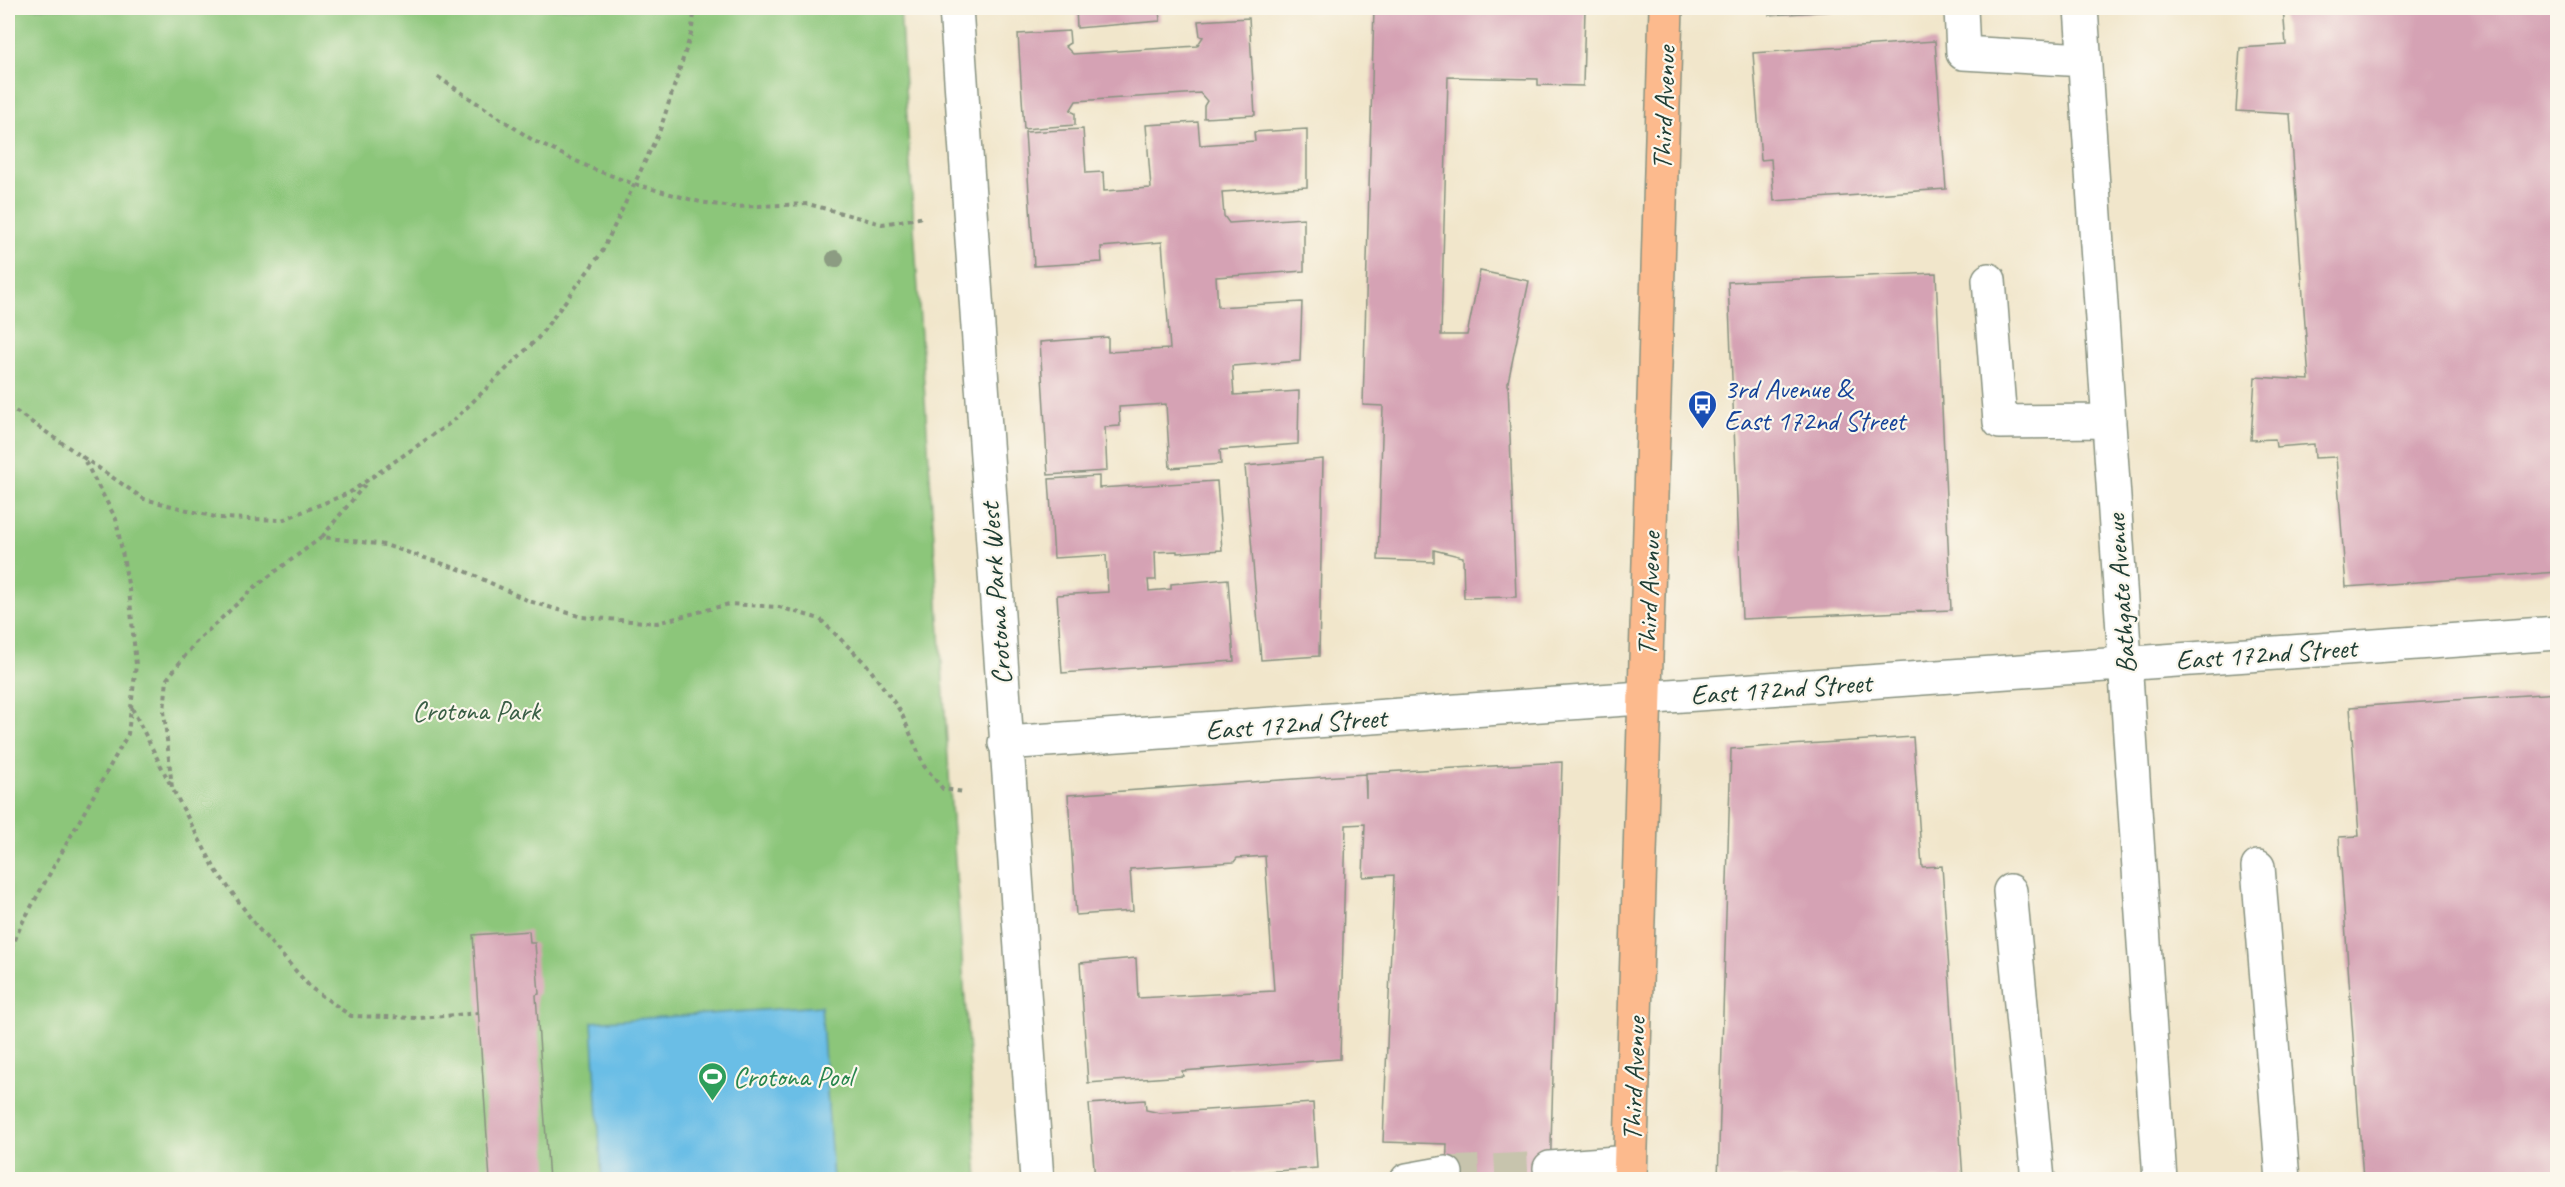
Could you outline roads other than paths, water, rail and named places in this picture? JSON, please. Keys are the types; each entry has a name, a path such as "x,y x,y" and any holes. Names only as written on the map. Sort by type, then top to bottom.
{"main road":[{"name":"Third Avenue","path":"1630,1171 1666,8"}],"street":[{"name":"Crotona Park West","path":"956,8 1005,743 1037,1179"},
{"path":"1961,8 1963,53 2084,60"},
{"name":"Bathgate Avenue","path":"2080,8 2160,1179"},
{"path":"1989,279 2000,422 2109,421"},
{"name":"East 172nd Street","path":"1005,743 2558,633"},
{"path":"2258,867 2283,1179"},
{"path":"2010,891 2038,1179"},
{"path":"1550,1168 1630,1171"},
{"path":"1407,1179 1446,1173"}],"water":[{"name":"Crotona Pool","path":"821,1006 833,1179 602,1179 592,1022"}],"tunnel":[{"path":"1446,1173 1550,1168"}],"place":[{"name":"3rd Avenue & East 172nd Street","path":"1703,430"},
{"name":"Crotona Pool","path":"712,1102"}],"park label":[{"name":"Crotona Park","path":"476,710"}]}
